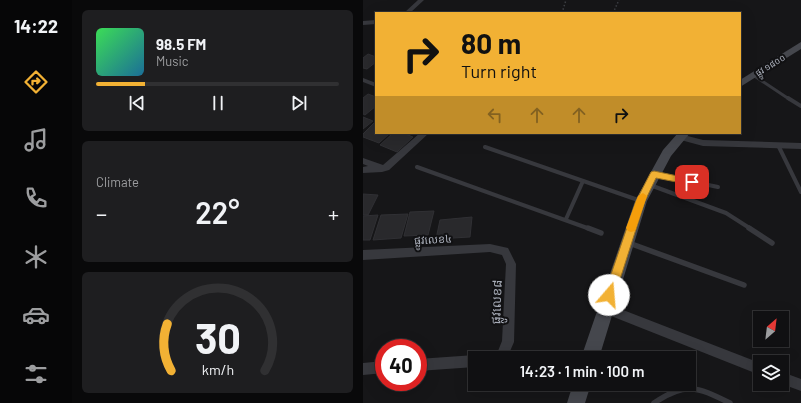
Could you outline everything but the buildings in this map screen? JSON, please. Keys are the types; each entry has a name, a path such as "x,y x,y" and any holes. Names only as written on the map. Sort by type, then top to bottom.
{"street":[{"path":"408,12 421,0"},
{"path":"363,23 375,22"},
{"name":"ផ្លូវ ១៨០០","path":"741,83 801,45"},
{"path":"363,80 375,84"},
{"path":"363,170 384,169 424,134"},
{"path":"592,351 626,242 641,201 651,179 667,152 682,135 703,143 801,146"},
{"path":"363,160 384,169"},
{"name":"ផ្លូវលេខ៤","path":"363,255 490,248 505,251"},
{"name":"ផ្លូវលេខ៨","path":"503,351 508,342 511,264 505,251"},
{"path":"605,308 753,366"},
{"path":"427,364 468,361"},
{"path":"363,369 375,368"},
{"path":"789,381 801,385"},
{"path":"576,403 580,391"}],"lane":[{"path":"753,75 801,106"},
{"path":"777,145 801,192"},
{"path":"485,147 641,201"},
{"path":"417,166 601,233"},
{"path":"651,179 718,187"},
{"path":"651,179 726,213 772,243"},
{"path":"566,219 583,181"},
{"path":"626,242 744,285"},
{"path":"654,403 668,392 685,387 701,389 730,403"}],"path":[{"path":"562,12 567,0"},
{"path":"613,12 619,0"}],"slow traffic":[{"path":"631,228 643,196"}],"route":[{"path":"609,295 641,201 654,174 692,182"}]}
